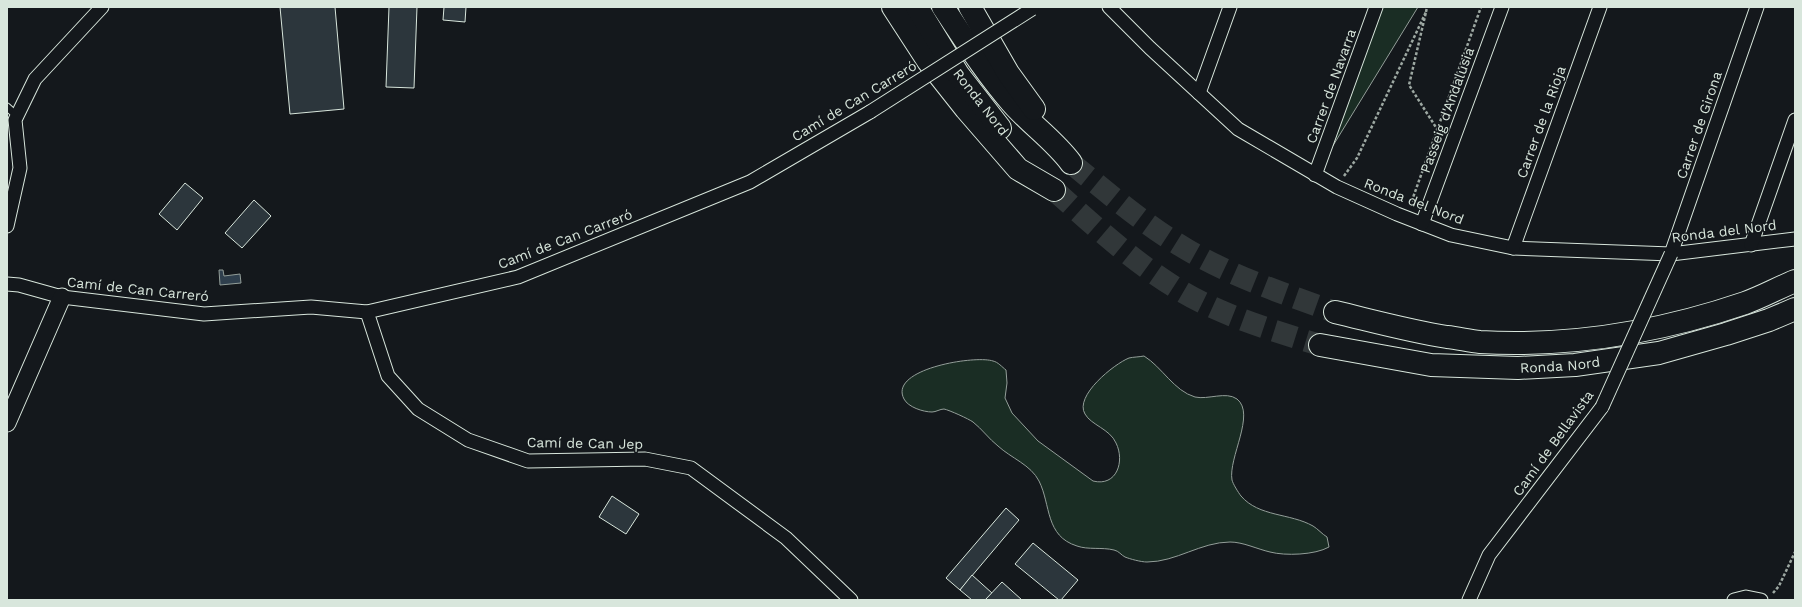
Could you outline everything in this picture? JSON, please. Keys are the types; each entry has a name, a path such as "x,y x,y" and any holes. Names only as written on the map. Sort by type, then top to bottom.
{"highway":[{"name":"Ronda Nord","path":"893,7 928,61 966,110 1018,170 1054,190 1007,137 958,74 917,7"},
{"name":"Ronda Nord","path":"943,7 980,65 1012,103 1067,157 1008,73 970,7"},
{"name":"Ronda Nord","path":"1335,312 1405,330 1479,342 1542,342 1601,337 1655,328 1697,318 1746,302 1795,281"},
{"name":"Ronda Nord","path":"1320,345 1431,365 1518,368 1575,365 1659,353 1748,327 1795,310"}],"street":[{"path":"7,226 20,168 15,120 35,79 102,7"},
{"name":"Ronda del Nord","path":"1108,7 1238,129 1315,175 1377,205 1451,235 1513,248 1671,254 1795,239"},
{"path":"1199,93 1230,7"},
{"name":"Carrer de Navarra","path":"1315,175 1376,7"},
{"name":"Passeig d'Andalusia","path":"1422,224 1502,7"},
{"name":"Carrer de la Rioja","path":"1513,248 1600,7"},
{"name":"Carrer de Girona","path":"1671,254 1757,7"},
{"name":"Camí de Can Carreró","path":"7,284 19,285 62,297 204,314 311,307 367,312 518,277 750,182 870,112 1033,8"},
{"path":"1751,245 1795,120"},
{"name":"Camí de Bellavista","path":"1469,600 1489,555 1602,407 1671,254"},
{"path":"7,423 62,297"},
{"name":"Camí de Can Jep","path":"367,312 388,376 418,409 468,440 528,461 645,459 691,468 786,538 851,600"},
{"path":"1734,600 1746,597 1765,599"}],"lane":[{"path":"7,107 17,116"}],"path":[{"path":"1427,7 1409,85 1437,129"},
{"path":"1405,207 1409,207 1413,199 1481,7"},
{"path":"1341,180 1357,158 1426,12"},
{"path":"1765,599 1779,586 1795,552"}],"green space":[{"path":"1381,7 1418,7 1315,175"},
{"path":"1144,356 1157,366 1174,384 1188,394 1200,398 1228,396 1237,399 1242,406 1244,415 1232,471 1233,484 1248,503 1257,508 1313,526 1327,537 1329,547 1316,552 1284,554 1230,542 1209,545 1168,559 1147,562 1127,558 1114,550 1077,546 1059,535 1054,527 1050,519 1043,490 1039,481 1031,470 1003,450 971,421 944,409 932,412 912,407 904,399 902,389 909,380 920,372 936,366 969,360 983,360 998,363 1006,370 1007,383 1005,398 1012,413 1038,441 1093,481 1101,482 1108,480 1117,471 1120,457 1119,450 1113,438 1085,414 1083,407 1085,398 1097,382 1122,361 1129,358"}],"water":[{"path":"219,270 223,270 224,276 240,274 241,283 220,285"}],"building":[{"path":"280,7 335,7 344,109 290,114"},
{"path":"389,7 417,7 414,88 386,87"},
{"path":"444,7 466,7 465,22 443,20"},
{"path":"185,183 203,198 177,230 159,214"},
{"path":"254,200 271,216 242,248 225,233"},
{"path":"612,496 639,514 626,534 599,517"},
{"path":"1006,508 1019,520 960,590 946,578"},
{"path":"1033,543 1078,580 1061,600 1059,600 1015,564"},
{"path":"972,575 992,593 985,600 972,600 960,590"},
{"path":"1002,582 1022,600 985,600"}],"tunnel":[{"path":"1071,163 1141,219 1186,249 1222,268 1278,292 1335,312"},
{"path":"1054,190 1126,253 1157,276 1190,296 1225,313 1320,345"}]}
